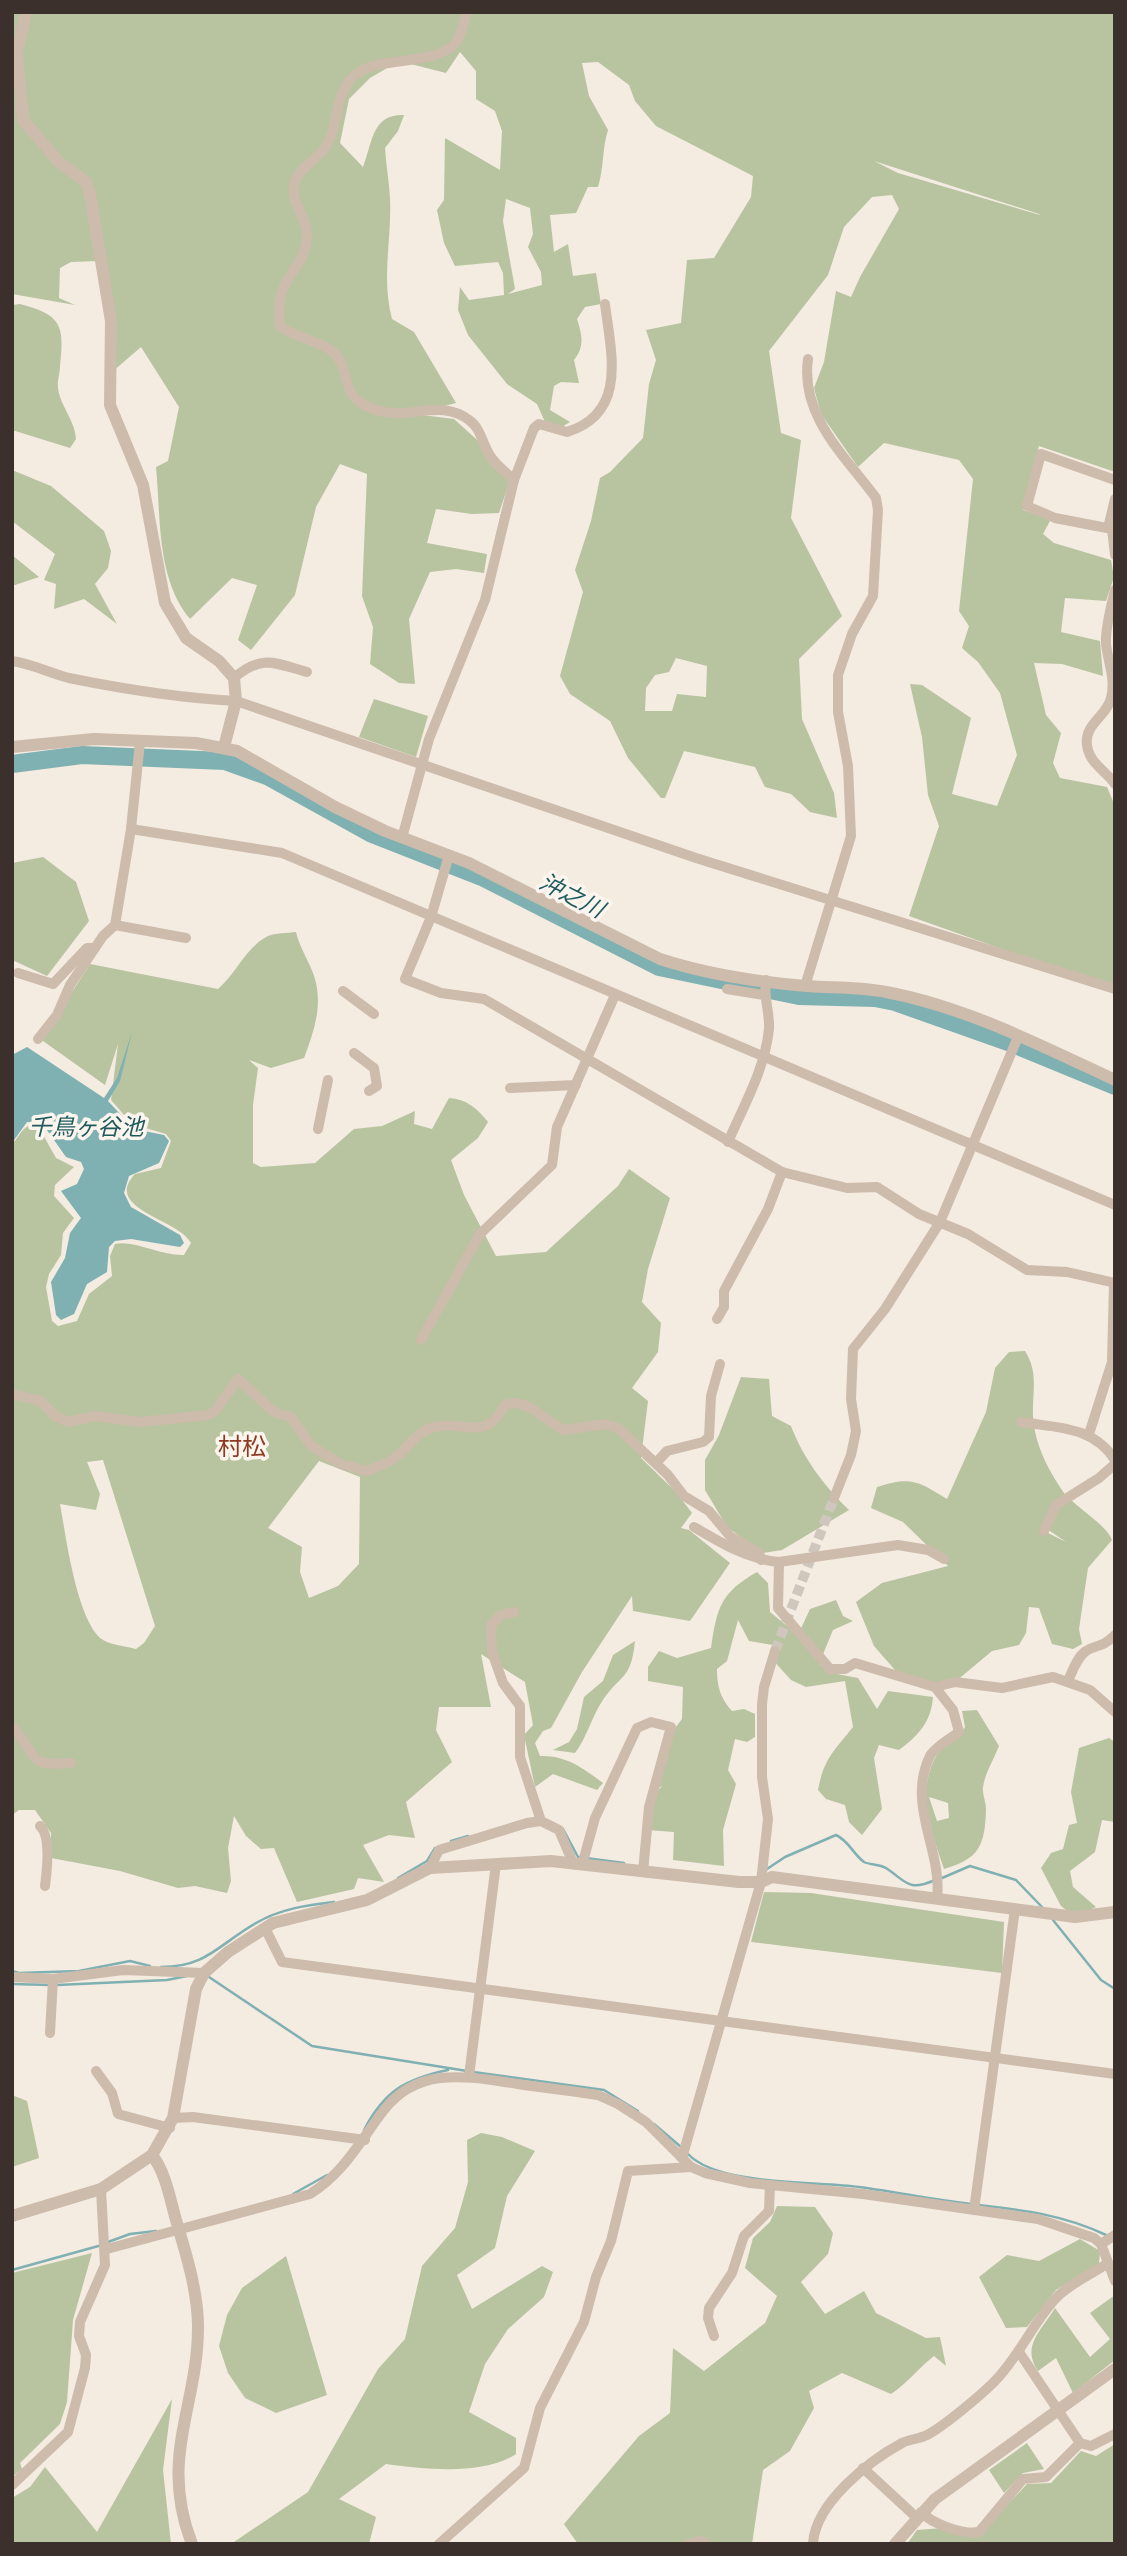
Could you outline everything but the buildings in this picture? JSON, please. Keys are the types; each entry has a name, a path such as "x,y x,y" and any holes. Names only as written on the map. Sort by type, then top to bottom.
{"street":[{"path":"26,12 17,53 23,120 59,162 86,182 91,197 111,321 110,405 143,485 165,603 186,638 219,661 234,678 236,701 224,747"},
{"path":"467,12 457,41 451,47 433,55 374,66 360,72 344,86 326,147 301,172 295,185 296,203 308,234 304,251 281,287 277,303 280,326 289,334 319,344 337,356 354,397 373,409 399,416 440,408 472,421 491,458 514,480"},
{"path":"402,838 421,764 485,600 509,514 514,480 534,428 539,424 567,432 589,421 604,407 612,361 605,304"},
{"path":"805,986 851,836 849,775 838,712 838,675 852,634 873,596 878,510 876,498 822,425 807,388 808,359"},
{"path":"1115,480 1041,454 1027,506 1055,518 1108,528 1113,532 1115,555"},
{"path":"1108,528 1115,499"},
{"path":"1115,590 1106,644 1112,670 1112,695 1108,707 1093,722 1086,738 1091,760 1115,784"},
{"path":"12,661 34,664 68,678 236,701 514,793 696,858 1115,989"},
{"path":"234,678 247,667 268,662 307,672"},
{"path":"12,747 83,740 224,747 237,751 335,807 402,838 449,855 660,959 685,967 805,986 862,988 906,996 1018,1037 1115,1080"},
{"path":"38,1039 57,1015 70,985 95,948 115,925 131,829 140,742"},
{"path":"131,829 282,853 1115,1205"},
{"path":"449,855 431,917 405,979 441,993 484,999 782,1172 847,1188 877,1187 919,1214 968,1234 1027,1270 1067,1272 1114,1283 1112,1362 1089,1434"},
{"path":"115,925 186,938"},
{"path":"18,973 53,984 87,948 95,948"},
{"path":"728,1142 764,1057 769,1017 764,995 766,980"},
{"path":"727,989 764,995"},
{"path":"343,991 374,1014"},
{"path":"421,1340 480,1234 552,1165 557,1126 615,995"},
{"path":"834,1498 851,1455 856,1430 851,1399 853,1349 885,1309 940,1222 1018,1037"},
{"path":"355,1054 374,1068 377,1086 369,1091"},
{"path":"318,1129 328,1080"},
{"path":"510,1088 576,1085"},
{"path":"717,1319 724,1307 724,1291 768,1209 782,1172"},
{"path":"656,1463 667,1451 703,1442 709,1437 711,1396 720,1364"},
{"path":"12,1394 41,1401 62,1421 95,1416 151,1421 208,1415 216,1410 238,1379 274,1412 291,1417 311,1446 341,1465 367,1471 396,1457 425,1430 439,1427 484,1428 497,1419 505,1405 514,1402 530,1408 564,1430 604,1424 618,1428 656,1463 684,1496 709,1511 730,1536 759,1553 761,1560"},
{"path":"1021,1423 1089,1434 1107,1447 1115,1462 1099,1478 1056,1504 1044,1531"},
{"path":"694,1527 724,1545 761,1560 779,1562 898,1545 928,1550 944,1559"},
{"path":"779,1562 778,1608 830,1669 845,1669 855,1663 935,1687 955,1682 1002,1688 1039,1678 1068,1681 1090,1690 1115,1712"},
{"path":"514,1612 501,1615 491,1625 492,1652 503,1683 520,1706 520,1757 541,1821"},
{"path":"1068,1681 1081,1655 1088,1649 1101,1648 1115,1635"},
{"path":"682,2158 761,1882 768,1819 762,1777 762,1704 764,1687 775,1651"},
{"path":"935,1687 953,1710 959,1732 930,1755 922,1791 921,1808 937,1865 937,1899"},
{"path":"577,1864 637,1728 651,1722 671,1727 649,1807 643,1872"},
{"path":"12,1726 38,1762 50,1766 71,1763"},
{"path":"430,1868 439,1850 541,1821 559,1830 577,1864"},
{"path":"40,1826 46,1833 47,1842 45,1886"},
{"path":"12,2216 53,2206 101,2189 152,2155 171,2123 194,1996 204,1973 228,1952 265,1928 305,1914 375,1897 430,1868 529,1861 577,1864 713,1880 761,1882 772,1877 1075,1917 1115,1912"},
{"path":"469,2076 496,1864"},
{"path":"974,2210 1014,1909"},
{"path":"265,1928 282,1962 1115,2074"},
{"path":"12,1977 53,1979 123,1970 204,1973"},
{"path":"50,2033 53,1979"},
{"path":"96,2071 112,2093 118,2114 171,2123 193,2117 365,2140"},
{"path":"107,2249 310,2194 327,2184 365,2140 382,2112 405,2090 436,2077 469,2076 597,2095 618,2104 646,2122 691,2167"},
{"path":"152,2155 163,2177 193,2280 198,2325 177,2468 182,2512 192,2544"},
{"path":"439,2544 524,2468 540,2408 584,2322 596,2277 611,2241 628,2171 691,2167 725,2178 770,2185 863,2194 1038,2219 1094,2238 1101,2244 1115,2281"},
{"path":"714,2336 708,2318 709,2308 732,2273 744,2236 769,2211 770,2185"},
{"path":"12,2485 68,2432 85,2368 86,2355 79,2336 80,2322 102,2275 107,2249 101,2189"},
{"path":"1101,2244 1115,2235"},
{"path":"813,2544 813,2534 830,2505 863,2468 904,2441 928,2435 994,2382 1019,2352 1057,2297 1107,2264"},
{"path":"1019,2352 1080,2442 1091,2446 1115,2434"},
{"path":"895,2544 935,2498 1115,2369"},
{"path":"863,2468 918,2515 968,2534 979,2532 1023,2479 1046,2477 1080,2442"},
{"path":"688,2544 700,2541 707,2544"}],"green space":[{"path":"12,12 1115,12 1115,472 1039,446 1023,510 1051,519 1043,534 1054,543 1111,560 1114,577 1106,601 1065,598 1061,632 1100,641 1103,676 1062,664 1034,663 1046,715 1061,733 1053,763 1060,778 1107,787 1115,806 1115,989 909,916 939,826 928,795 922,737 910,684 922,685 971,718 952,794 997,806 1017,755 1000,693 978,662 962,648 969,626 959,611 973,479 959,460 884,443 858,467 821,414 814,388 824,362 836,291 851,297 899,209 892,195 872,197 844,227 828,275 769,351 781,433 801,440 791,518 842,616 799,659 802,719 834,793 837,818 810,812 791,794 765,787 755,767 684,751 665,798 661,798 628,758 610,721 570,694 560,676 583,592 575,570 591,521 600,478 610,472 643,438 649,384 656,360 646,330 681,323 687,260 714,258 751,197 753,176 656,126 635,101 629,85 598,62 582,63 589,96 608,130 598,187 588,187 576,213 550,215 554,252 568,244 573,276 596,273 601,304 585,307 577,319 582,340 574,360 579,383 561,382 554,386 550,410 570,422 560,428 545,422 537,404 507,384 468,335 458,310 460,287 469,300 504,295 503,273 498,262 455,266 444,243 437,210 444,200 445,138 500,170 502,131 495,111 476,99 476,71 460,52 446,73 399,61 370,78 349,99 340,143 363,167 380,124 393,116 404,115 398,131 385,148 390,198 387,273 389,303 392,319 414,332 456,403 414,414 454,419 486,448 490,464 511,477 499,513 472,514 436,509 427,543 487,554 484,573 456,569 430,572 409,619 415,684 399,683 370,664 373,627 362,596 367,474 340,464 316,507 295,595 251,650 238,640 257,585 232,578 190,619 171,585 162,547 156,467 168,461 179,407 141,347 112,372 99,261 71,262 60,268 59,298 75,305 12,294","holes":["874,161 1039,214 1040,215 898,173","506,199 530,208 533,234 528,247 541,272 542,285 508,294 515,289 503,221","676,658 707,666 706,697 677,694 672,711 645,711 646,688 655,675 669,672"]},
{"path":"20,304 52,317 60,330 58,388 75,432 76,439 70,448 12,430 12,305"},
{"path":"12,470 51,486 104,531 111,551 108,568 95,584 117,624 84,599 54,609 56,584 44,580 55,554 12,521"},
{"path":"12,555 39,577 12,586"},
{"path":"374,699 428,716 416,757 359,737"},
{"path":"43,857 76,882 89,921 47,976 12,960 12,863"},
{"path":"296,932 318,993 316,1021 304,1058 271,1068 249,1060 258,1068 253,1105 253,1163 261,1167 315,1163 354,1129 382,1126 415,1111 414,1124 432,1129 449,1098 471,1105 488,1122 478,1138 451,1160 464,1195 496,1256 546,1252 618,1186 629,1169 670,1198 648,1269 642,1302 661,1323 658,1352 632,1388 648,1401 641,1458 676,1492 692,1513 681,1528 689,1530 730,1563 690,1621 633,1611 632,1596 582,1672 551,1728 543,1731 535,1743 540,1756 566,1760 603,1783 597,1790 553,1774 535,1787 524,1735 533,1725 525,1682 481,1654 491,1707 439,1707 436,1730 452,1762 406,1802 415,1838 389,1835 363,1845 384,1882 358,1878 354,1889 297,1902 274,1848 261,1849 246,1836 234,1816 228,1848 231,1881 227,1893 195,1886 178,1888 120,1871 51,1858 51,1833 35,1810 19,1810 12,1815 12,1144 25,1128 37,1124 56,1158 74,1167 55,1185 54,1196 74,1218 63,1233 61,1255 49,1274 46,1287 52,1321 58,1326 77,1321 89,1294 112,1276 110,1256 115,1244 131,1244 184,1255 191,1243 173,1227 135,1205 128,1196 127,1186 135,1174 161,1168 171,1141 166,1134 132,1124 111,1100 118,1044 105,1085 43,1041 43,1037 90,964 218,989 260,941 271,935","holes":["103,1460 155,1626 144,1643 136,1649 103,1640 92,1627 78,1594 65,1536 60,1504 96,1510 100,1494 87,1462","319,1461 360,1477 359,1564 338,1586 309,1598 300,1572 302,1547 268,1528"]},
{"path":"1025,1351 1032,1367 1033,1416 1037,1438 1049,1468 1066,1496 1051,1507 1044,1531 1066,1542 1047,1529 1056,1505 1070,1499 1100,1524 1112,1540 1088,1568 1079,1629 1082,1644 1073,1649 1052,1644 1039,1608 1029,1607 1026,1633 1019,1645 992,1651 955,1682 935,1687 902,1678 874,1646 856,1602 882,1583 948,1566 903,1522 871,1508 877,1487 898,1482 914,1482 947,1499 986,1412 995,1368 1009,1352"},
{"path":"741,1377 769,1379 772,1416 791,1426 816,1471 849,1510 782,1550 763,1553 727,1527 705,1490 705,1460 719,1435"},
{"path":"757,1572 768,1583 770,1612 798,1635 810,1609 836,1600 843,1616 853,1621 833,1630 819,1664 832,1673 858,1678 877,1709 888,1691 933,1697 930,1714 918,1733 899,1750 879,1745 874,1758 882,1809 862,1835 849,1822 845,1805 826,1799 818,1790 827,1762 853,1727 845,1681 806,1687 791,1680 772,1659 773,1645 749,1641 738,1620 727,1661 717,1669 718,1681 720,1692 732,1711 744,1709 755,1714 755,1737 747,1742 735,1739 728,1770 736,1784 723,1830 724,1866 673,1860 674,1832 647,1830 651,1799 662,1786 654,1790 669,1736 682,1719 683,1687 648,1681 648,1667 659,1651 677,1658 711,1648 722,1603 735,1587"},
{"path":"635,1641 631,1664 601,1703 575,1753 553,1750 569,1742 577,1729 584,1697 603,1681 613,1655"},
{"path":"977,1710 999,1746 983,1787 986,1809 982,1842 965,1861 944,1869 928,1814 927,1786 935,1758 965,1727 962,1711","holes":["929,1797 948,1803 949,1818 937,1821"]},
{"path":"1109,1738 1115,1742 1115,1822 1102,1820 1095,1852 1070,1871 1073,1887 1096,1907 1075,1917 1061,1906 1041,1868 1051,1853 1063,1849 1069,1825 1077,1823 1071,1792 1079,1748"},
{"path":"764,1892 811,1893 1004,1922 1002,1973 751,1942"},
{"path":"12,2095 27,2101 39,2158 12,2167"},
{"path":"481,2133 502,2137 535,2151 507,2196 495,2248 457,2275 472,2309 542,2266 553,2272 544,2297 508,2329 485,2364 469,2412 516,2438 516,2454 487,2466 470,2468 435,2469 386,2464 339,2499 376,2517 369,2544 231,2544 308,2492 378,2369 405,2339 422,2266 455,2228 468,2182 467,2140"},
{"path":"777,2206 815,2207 833,2233 828,2254 801,2282 825,2314 864,2291 876,2313 926,2338 940,2337 946,2366 934,2356 891,2394 842,2373 809,2391 814,2408 790,2451 763,2470 752,2544 578,2544 564,2524 639,2436 670,2413 673,2348 704,2371 765,2323 777,2296 745,2268 753,2238 770,2222"},
{"path":"1080,2239 1100,2251 1099,2264 1056,2290 1027,2327 1006,2328 979,2277 1007,2255 1039,2261"},
{"path":"92,2253 73,2320 67,2402 60,2424 20,2463 22,2469 12,2477 12,2273"},
{"path":"286,2256 327,2395 276,2413 245,2398 228,2373 219,2346 227,2315 242,2288"},
{"path":"1115,2295 1115,2360 1073,2393 1056,2358 1038,2371 1033,2362 1032,2346 1055,2308 1090,2357 1110,2339 1090,2313"},
{"path":"172,2399 163,2470 171,2544 12,2544 12,2498 30,2487 45,2467 97,2532"},
{"path":"1027,2443 1044,2469 1023,2473 1004,2493 989,2470"},
{"path":"1115,2444 1115,2544 907,2544 917,2530 943,2528 979,2535 1027,2484 1051,2483 1081,2451 1096,2456"}],"water":[{"name":"千鳥ヶ谷池","path":"132,1032 120,1081 108,1101 134,1129 164,1135 169,1141 159,1163 129,1176 124,1193 131,1207 180,1235 184,1243 180,1247 131,1239 115,1241 109,1247 107,1272 87,1284 74,1314 61,1320 56,1315 51,1282 65,1258 70,1233 81,1218 61,1191 77,1184 84,1169 81,1162 66,1157 42,1123 27,1122 12,1143 12,1055 27,1047 104,1098 117,1078"}],"waterway":[{"name":"沖之川","path":"12,764 82,755 225,761 267,776 370,833 482,877 659,967 799,996 875,998 895,1002 1008,1042 1115,1086"},
{"path":"563,1829 578,1857 624,1863"},
{"path":"764,1871 785,1857 836,1835 864,1862 886,1868 908,1884 926,1884 935,1880"},
{"path":"451,1841 468,1836"},
{"path":"398,1878 427,1861 435,1848"},
{"path":"942,1878 970,1866 1016,1880 1042,1907"},
{"path":"161,1967 202,1959 243,1931 275,1914 334,1902"},
{"path":"1053,1920 1101,1980 1115,1989"},
{"path":"12,1971 79,1971 130,1961 150,1966"},
{"path":"206,1975 312,2046 467,2071"},
{"path":"57,1985 167,1980 187,1976"},
{"path":"12,1984 51,1985"},
{"path":"364,2130 380,2105 398,2088 448,2070"},
{"path":"473,2072 604,2090 638,2111"},
{"path":"654,2124 681,2147"},
{"path":"688,2154 721,2172 744,2177 859,2187 971,2204"},
{"path":"293,2194 327,2175"},
{"path":"978,2205 1059,2218 1106,2235"},
{"path":"108,2242 130,2234 156,2231"},
{"path":"12,2270 102,2245"}],"tunnel":[{"path":"775,1651 834,1498"}],"district":[{"name":"村松","path":"242,1446"}]}
